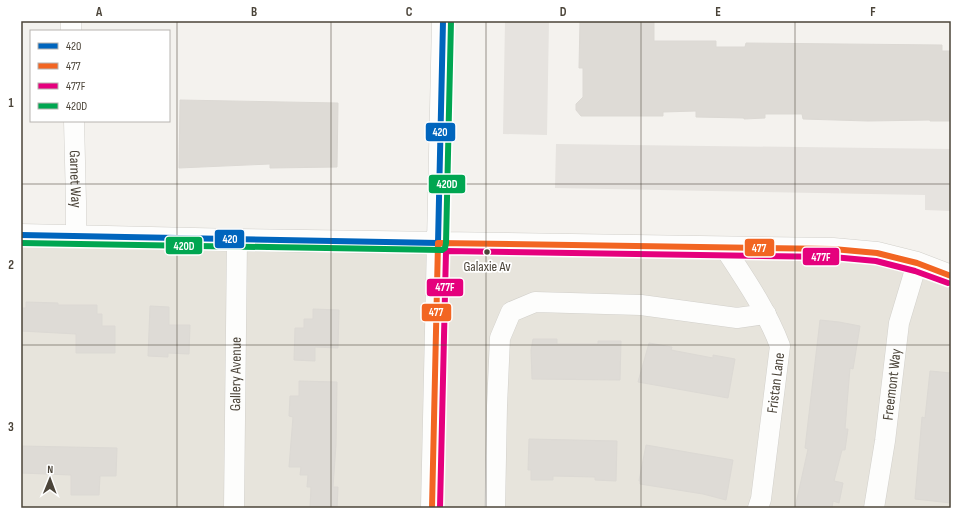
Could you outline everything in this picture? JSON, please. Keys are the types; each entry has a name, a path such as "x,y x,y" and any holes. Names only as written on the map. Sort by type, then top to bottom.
{"street":[{"path":"432,508 443,21"},
{"name":"Garnet Way","path":"74,122 76,236"},
{"path":"21,235 237,240 833,249 877,253 917,263 951,276"},
{"name":"Gallery Avenue","path":"234,508 237,240"},
{"name":"Fristan Lane","path":"724,247 773,326 780,346 761,499 758,508"},
{"name":"Freemont Way","path":"874,508 885,441 899,323 917,263"},
{"path":"496,508 497,406 500,338 511,312 535,302 641,305 737,318 766,314"}],"shaded area":[{"path":"505,21 549,21 547,135 503,134"},
{"path":"556,144 951,149 951,211 925,210 925,195 555,188"},
{"path":"21,235 833,249 951,276 951,508 21,508"}],"building":[{"path":"580,21 654,21 654,41 716,41 716,47 745,47 746,43 942,45 942,51 951,51 951,121 803,119 802,114 765,114 765,118 744,119 696,117 696,111 663,112 663,116 581,116 576,110 576,104 583,97 583,68 579,68"},
{"path":"180,100 338,103 337,167 270,168 270,164 179,168"},
{"path":"26,302 58,303 58,305 97,305 97,314 102,314 102,326 115,326 115,353 76,353 76,334 21,331 21,308 26,308"},
{"path":"150,306 169,307 169,325 190,325 189,354 168,353 168,357 148,356"},
{"path":"313,309 339,310 338,348 315,347 315,361 294,360 295,328 304,328 304,319 313,319"},
{"path":"820,320 860,326 853,369 850,368 845,429 848,429 845,450 842,450 834,481 843,483 839,503 833,501 832,508 795,508 808,449 805,448"},
{"path":"533,339 557,339 557,344 598,344 598,341 621,341 620,380 532,379 531,350"},
{"path":"649,343 672,347 671,350 713,358 713,355 735,359 728,398 638,382"},
{"path":"930,371 951,373 951,503 915,499 922,417 925,418"},
{"path":"299,381 337,382 336,445 333,487 338,487 337,508 310,508 311,487 307,487 308,475 300,475 301,467 289,467 293,417 289,416 290,396 299,396"},
{"path":"529,439 617,441 616,481 595,480 595,477 553,476 553,480 531,480 531,470 528,470"},
{"path":"646,445 733,460 726,500 703,494 640,484 639,481"},
{"path":"21,446 117,448 116,476 100,476 99,495 71,495 71,475 21,473"}],"transit line":[{"name":"420","path":"438,243 443,21"},
{"name":"420D","path":"21,243 442,250 445,248 446,243 451,21"},
{"name":"420","path":"21,235 438,243"},
{"name":"477","path":"432,508 438,243 833,249 877,253 917,263 951,276"},
{"name":"477F","path":"440,508 446,251 833,257 876,261 915,271 948,283"}],"place":[{"name":"Galaxie Av","path":"487,252"}]}
